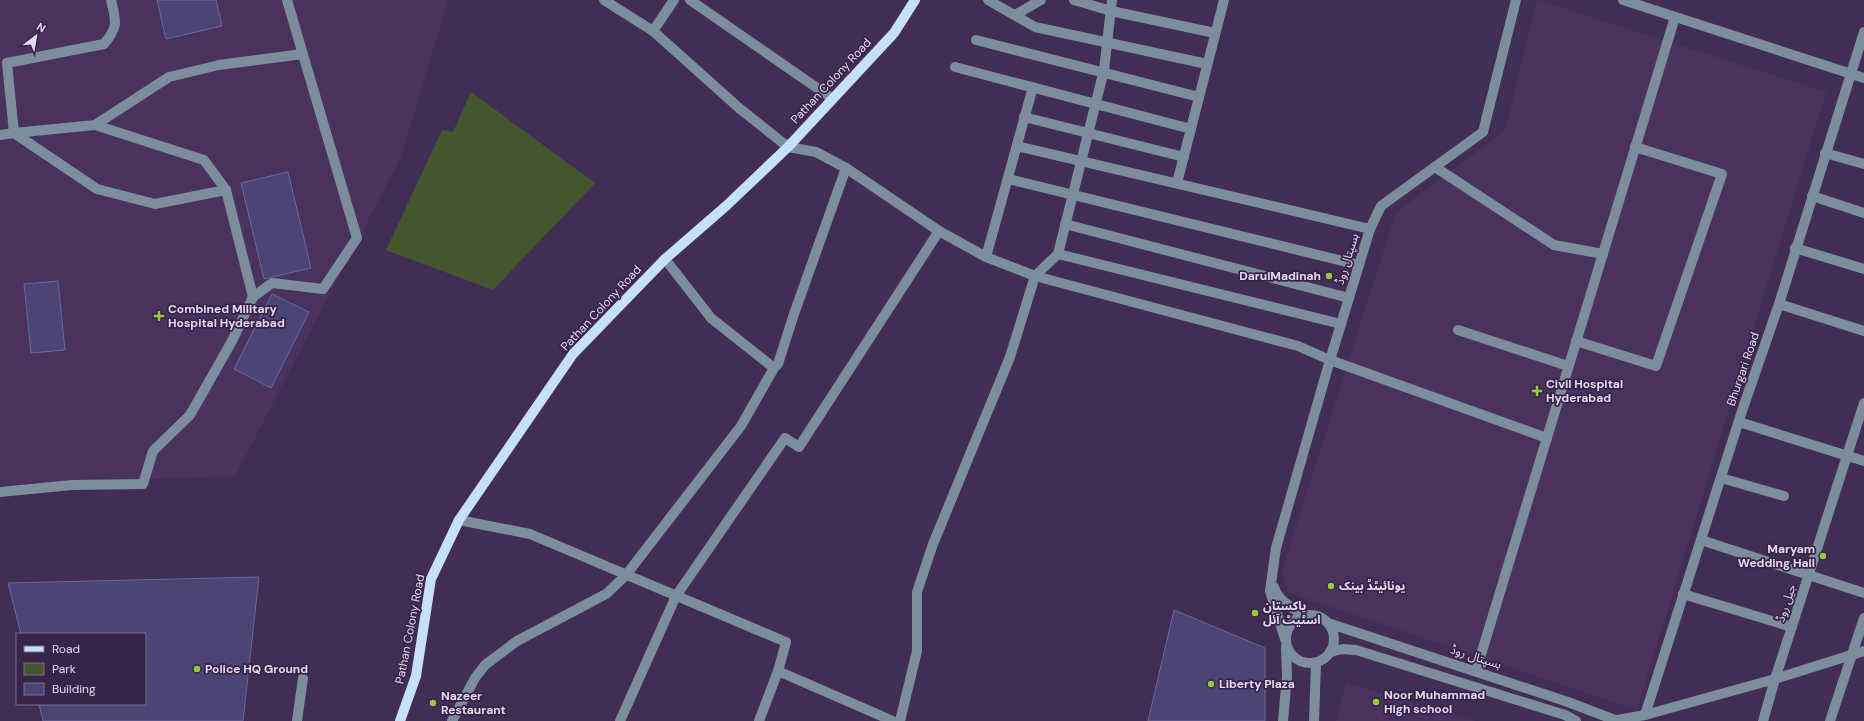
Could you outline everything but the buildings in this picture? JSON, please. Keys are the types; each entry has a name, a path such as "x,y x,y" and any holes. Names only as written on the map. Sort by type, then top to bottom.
{"main road":[{"name":"Pathan Colony Road","path":"400,721 416,676 431,579 459,520 573,354 665,260 726,206 788,147 894,33 915,0"}],"street":[{"path":"14,133 7,63 104,44 114,32 115,23 111,0"},
{"path":"0,492 72,485 143,484 153,451 190,415 232,341 253,297 272,283 323,289 357,238 287,0"},
{"path":"604,0 653,31 739,108 788,147 816,152 846,168 939,231 986,257 1035,276 1298,346 1330,360 1547,438"},
{"path":"653,31 674,0"},
{"path":"690,0 833,99"},
{"path":"988,0 1035,27 1207,64"},
{"path":"1015,15 1041,0"},
{"path":"1074,0 1111,11 1215,33"},
{"path":"900,721 917,651 917,592 933,544 1010,357 1035,276 1058,254 1103,72 1112,0"},
{"path":"1177,183 1224,0"},
{"name":"ہسپتال روڈ","path":"1286,643 1270,591 1271,573 1276,548 1330,360 1370,229 1381,206 1482,132 1516,0"},
{"path":"1623,0 1864,78"},
{"path":"1476,671 1675,17"},
{"name":"Bhurgari Road","path":"1645,715 1739,422 1779,304 1825,152 1864,32"},
{"path":"976,40 1199,97"},
{"path":"94,125 169,77 219,64 303,54"},
{"path":"955,67 1191,128"},
{"path":"986,257 1033,87"},
{"path":"1024,117 1184,157"},
{"path":"0,135 94,125 204,160 226,190 253,297"},
{"path":"14,133 97,189 155,204 226,190"},
{"path":"1017,146 1370,229"},
{"path":"1576,341 1656,366 1722,174 1635,147"},
{"path":"1825,152 1864,164"},
{"path":"1436,167 1554,245 1603,254"},
{"path":"452,721 475,678 485,665 517,641 606,594 626,575 741,426 774,368 778,364 794,314 846,168"},
{"path":"1008,179 1359,265"},
{"path":"1812,196 1864,213"},
{"path":"1065,224 1349,298"},
{"path":"620,721 676,596 784,438 799,447 939,231"},
{"path":"1795,248 1864,269"},
{"path":"1058,254 1341,324"},
{"path":"665,260 711,318 774,368"},
{"path":"1779,304 1864,331"},
{"path":"1458,330 1568,366"},
{"name":"جیل روڈ","path":"1763,721 1808,575 1864,403"},
{"path":"1739,422 1864,461"},
{"path":"1721,478 1784,496"},
{"path":"459,520 530,534 786,642 778,671 759,721"},
{"path":"1701,540 1864,593"},
{"name":"ہسپتال روڈ","path":"1271,573 1274,590 1279,597 1285,604 1304,616"},
{"path":"1683,594 1792,627"},
{"path":"1283,721 1287,676 1286,643 1288,627 1298,618 1304,616 1317,616 1328,623 1334,637 1330,652 1324,659 1316,663 1301,662 1290,654 1286,643"},
{"path":"1830,721 1864,618"},
{"name":"ہسپتال روڈ","path":"1328,623 1568,702 1614,721"},
{"path":"1330,652 1343,649 1356,650 1565,715 1576,721"},
{"path":"1614,721 1645,715 1775,679 1864,651"},
{"path":"1314,721 1316,663"},
{"path":"778,671 893,721"},
{"path":"298,721 303,678"}],"shaded area":[{"name":"Combined Military Hospital Hyderabad","path":"0,0 448,0 401,157 235,476 0,485"},
{"name":"Civil Hospital Hyderabad","path":"1537,0 1826,92 1637,710 1287,592 1282,571 1396,212 1505,131"},
{"name":"Noor Muhammad High school","path":"1346,683 1475,721 1336,721"}],"green space":[{"path":"471,92 595,183 493,290 386,250 442,130 453,132"}],"place":[{"name":"DarulMadinah","path":"1329,276"},
{"name":"Combined Military Hospital Hyderabad","path":"159,316"},
{"name":"Civil Hospital Hyderabad","path":"1537,391"},
{"name":"Maryam Wedding Hall","path":"1823,556"},
{"name":"یونائیٹڈ بینک","path":"1331,586"},
{"name":"پاکستان اسٹیٹ آئل","path":"1255,613"},
{"name":"Police HQ Ground","path":"197,669"},
{"name":"Liberty Plaza","path":"1211,684"},
{"name":"Noor Muhammad High school","path":"1376,702"},
{"name":"Nazeer Restaurant","path":"433,703"}]}
